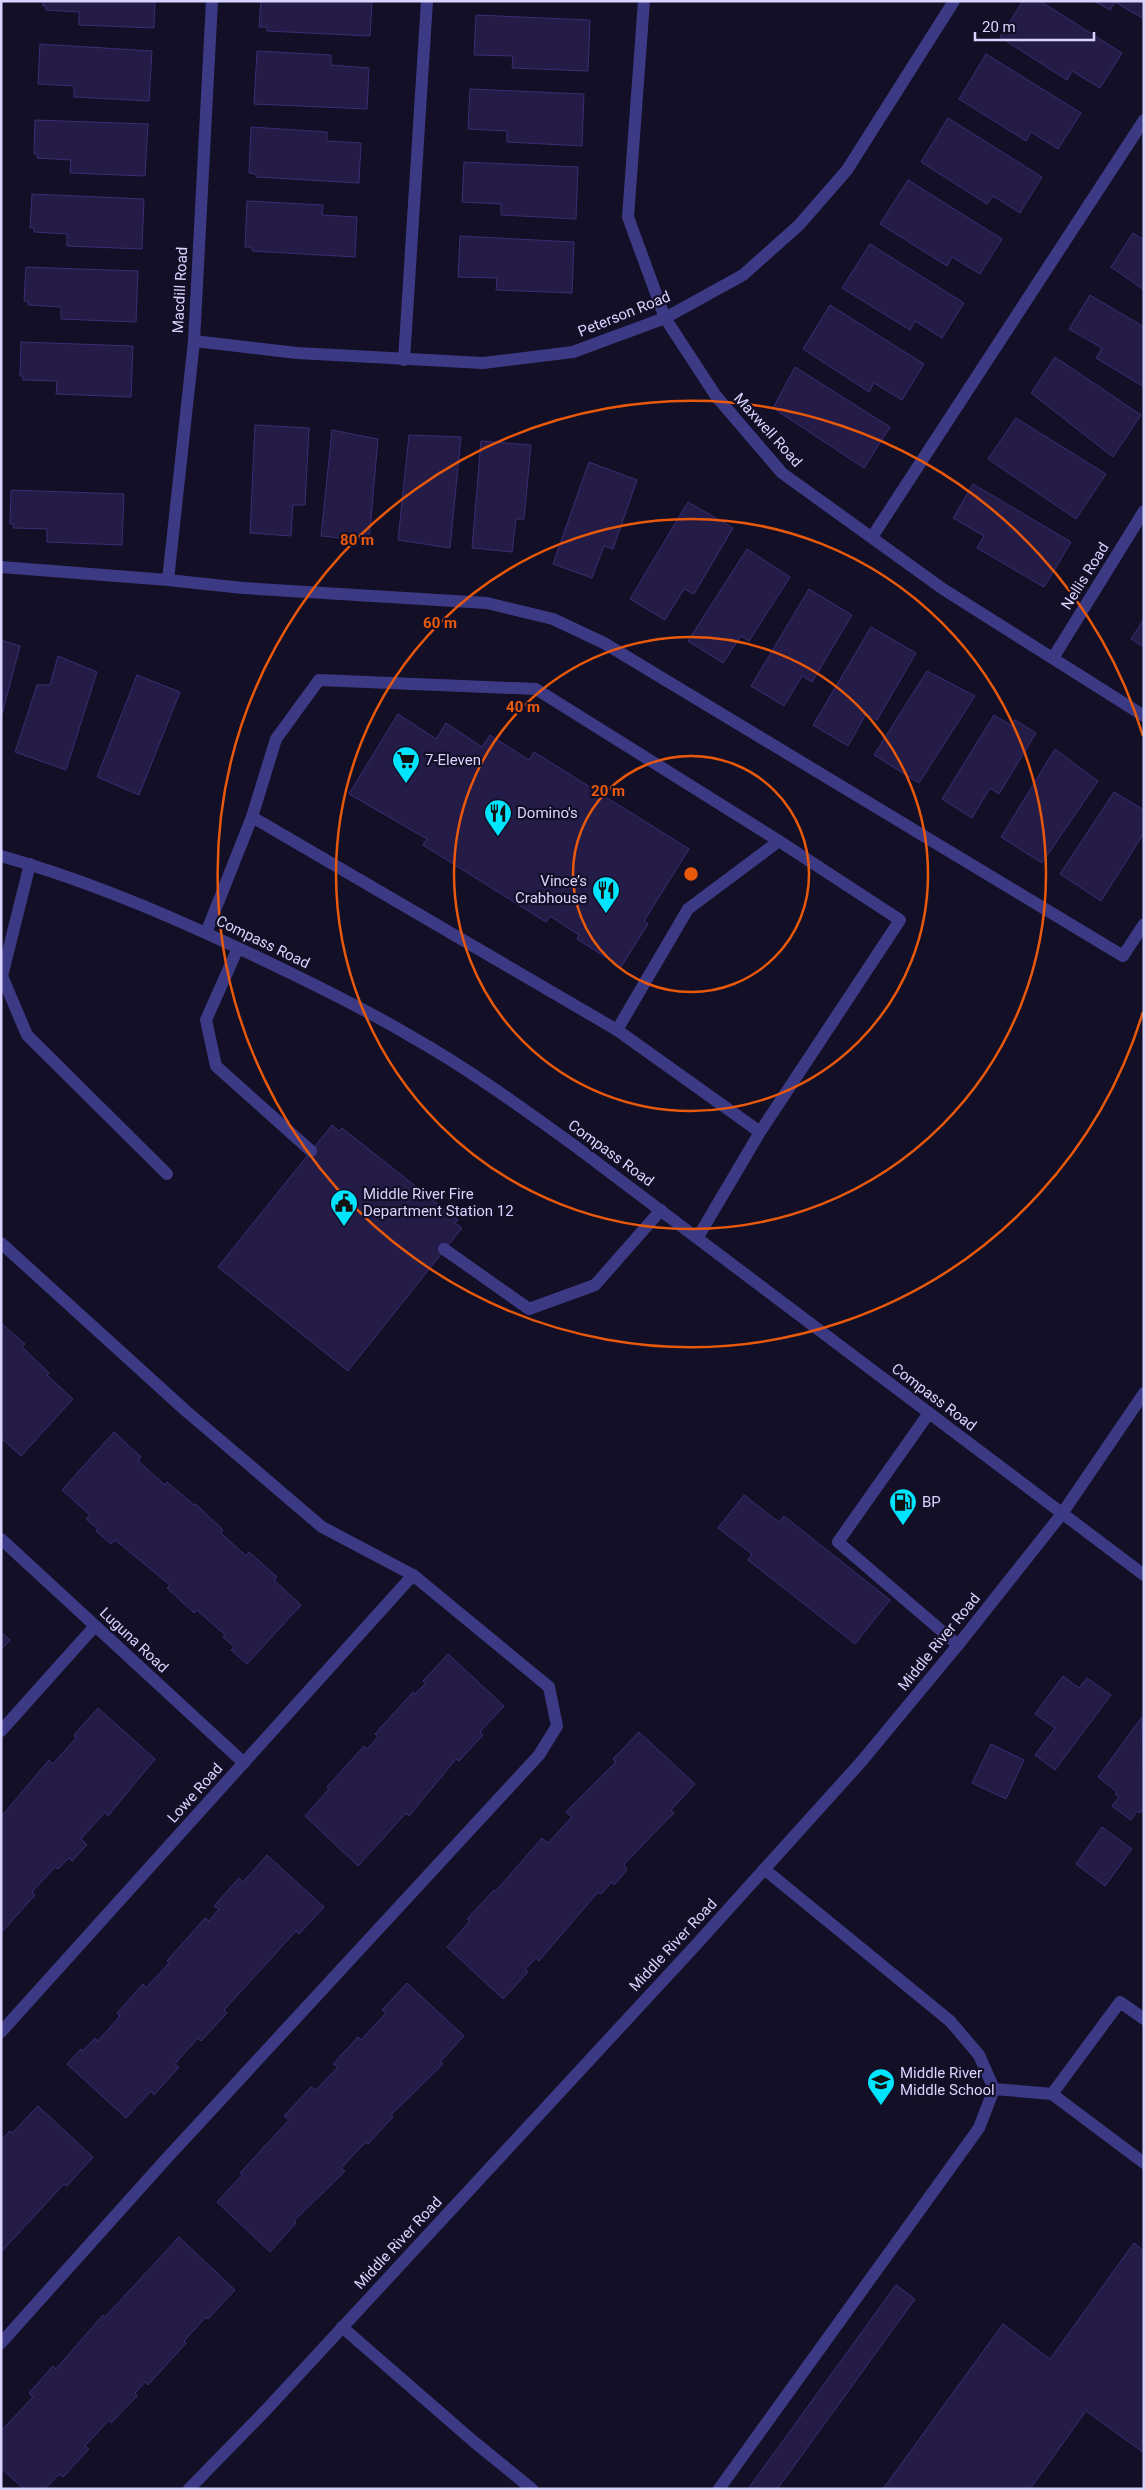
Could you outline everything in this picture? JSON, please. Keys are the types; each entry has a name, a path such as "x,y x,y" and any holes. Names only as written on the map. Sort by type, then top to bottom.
{"street":[{"name":"Macdill Road","path":"168,580 194,341 212,1"},
{"path":"404,360 427,1"},
{"name":"Maxwell Road","path":"644,1 628,217 664,318 716,396 782,473 943,589 1144,716"},
{"name":"Peterson Road","path":"194,341 298,353 483,363 573,352 664,318 743,275 799,225 847,170 954,1"},
{"path":"872,537 1144,120"},
{"name":"Nellis Road","path":"1053,658 1144,511"},
{"path":"1,567 243,588 487,603 553,620 604,643 1123,956 1144,924"},
{"path":"206,933 252,817 276,740 319,680 536,689 779,841 900,920 760,1132 698,1237"},
{"path":"252,817 617,1030 760,1132"},
{"path":"617,1030 688,909 779,841"},
{"name":"Compass Road","path":"1,856 30,864 138,904 206,933 328,991 412,1037 499,1092 698,1237 1062,1515 1144,1575"},
{"path":"30,864 2,976 27,1035 167,1174"},
{"path":"238,948 206,1020 216,1066 311,1151"},
{"path":"444,1249 529,1309 595,1285 661,1210"},
{"path":"1,1243 186,1411 322,1527 414,1575 549,1687 557,1726 539,1755 168,2158 1,2343"},
{"name":"Middle River Road","path":"189,2489 342,2328 764,1870 860,1762 958,1645 1062,1515 1144,1393"},
{"path":"929,1414 838,1542 958,1645"},
{"name":"Luguna Road","path":"1,1540 244,1763"},
{"name":"Lowe Road","path":"1,2032 414,1575"},
{"path":"1,1731 95,1626"},
{"path":"719,2489 979,2128 994,2089 979,2055 950,2021 764,1870"},
{"path":"1052,2094 1120,2002 1144,2019"},
{"path":"994,2089 1052,2094 1144,2163"},
{"path":"342,2328 473,2441 532,2489"}],"building":[{"path":"43,1 155,1 154,28 79,25 79,12 46,10 46,6 43,6"},
{"path":"261,1 372,1 370,36 267,31 267,27 259,27"},
{"path":"1023,1 1040,1 1122,53 1100,88 1072,71 1067,80 1000,37"},
{"path":"1094,1 1144,1 1144,19 1115,2 1110,10"},
{"path":"476,15 590,20 588,71 512,68 513,56 474,55"},
{"path":"40,44 152,51 149,101 74,97 74,86 38,84"},
{"path":"257,51 331,55 331,65 369,68 367,109 254,104"},
{"path":"986,54 1081,113 1058,149 1031,132 1026,141 959,99"},
{"path":"470,89 584,94 582,146 507,142 507,131 468,129"},
{"path":"948,118 1042,177 1020,213 993,196 987,204 921,162"},
{"path":"35,120 148,124 145,176 70,173 71,160 37,158 38,154 34,154"},
{"path":"251,127 327,132 327,141 361,143 359,183 256,177 256,174 249,173"},
{"path":"464,162 578,167 576,219 501,215 501,204 462,202"},
{"path":"908,180 1002,239 980,274 952,257 947,266 880,224"},
{"path":"32,194 144,199 142,249 67,246 67,234 34,232 34,228 30,228"},
{"path":"247,201 323,205 322,215 357,217 355,257 252,251 252,247 245,247"},
{"path":"1133,233 1144,240 1144,290 1111,267"},
{"path":"460,236 574,242 572,293 496,290 497,278 458,277"},
{"path":"870,244 964,303 942,338 915,321 910,330 842,288"},
{"path":"26,267 138,271 136,322 61,319 61,307 28,305 28,301 24,301"},
{"path":"1090,295 1144,327 1144,387 1096,358 1102,348 1069,329"},
{"path":"830,305 924,364 902,400 874,383 869,392 803,349"},
{"path":"21,342 133,346 131,397 56,394 57,381 23,380 23,376 20,376"},
{"path":"1055,357 1141,415 1113,457 1031,393"},
{"path":"795,367 890,427 864,468 773,408"},
{"path":"1016,418 1106,474 1076,519 988,459"},
{"path":"255,425 309,428 305,505 293,505 291,536 250,533"},
{"path":"332,430 378,439 369,541 321,536"},
{"path":"409,435 461,437 450,548 398,540"},
{"path":"481,441 531,445 524,519 516,519 512,552 472,548"},
{"path":"589,462 637,480 613,549 604,546 592,578 553,564"},
{"path":"973,484 1071,542 1044,587 977,548 984,536 953,518"},
{"path":"11,490 124,494 122,545 47,542 47,529 13,528 14,524 10,524"},
{"path":"688,502 733,528 694,594 684,589 665,620 630,599"},
{"path":"747,549 790,577 749,641 741,636 723,663 688,641"},
{"path":"809,589 852,615 812,682 802,676 784,706 751,686"},
{"path":"1144,619 1144,647 1131,639"},
{"path":"871,627 916,653 877,720 866,714 848,746 813,725"},
{"path":"1,640 20,646 1,718"},
{"path":"58,656 97,672 66,770 15,752 37,685 50,685"},
{"path":"927,671 975,696 919,783 874,755"},
{"path":"137,675 180,692 139,795 97,777"},
{"path":"398,714 436,739 446,723 482,747 490,735 529,760 534,752 689,849 644,921 648,924 621,967 577,939 579,935 550,916 546,922 423,845 427,839 349,794"},
{"path":"994,715 1012,726 1015,720 1036,733 999,794 990,788 972,818 942,799"},
{"path":"1055,749 1098,781 1042,863 1001,837"},
{"path":"1114,792 1144,810 1144,833 1101,901 1060,874"},
{"path":"332,1125 339,1131 342,1128 458,1220 455,1223 462,1228 348,1371 218,1267"},
{"path":"1,1323 25,1344 22,1347 49,1373 47,1375 73,1399 21,1456 1,1438"},
{"path":"114,1432 141,1457 138,1461 165,1485 167,1482 194,1505 196,1504 223,1530 221,1533 246,1556 249,1552 277,1577 274,1580 301,1605 247,1664 231,1650 234,1647 223,1637 225,1635 197,1610 194,1613 167,1588 170,1585 115,1540 111,1544 96,1531 98,1529 86,1519 90,1515 62,1490"},
{"path":"744,1495 779,1522 784,1516 890,1600 855,1644 748,1560 752,1554 718,1528"},
{"path":"1,1632 10,1640 1,1650"},
{"path":"448,1654 504,1706 480,1732 483,1735 459,1761 456,1759 409,1816 406,1813 358,1866 305,1816 329,1789 327,1787 364,1746 367,1749 378,1737 375,1734 413,1692 415,1694 426,1683 423,1681"},
{"path":"1063,1676 1079,1688 1087,1678 1111,1695 1055,1770 1035,1755 1055,1728 1035,1714"},
{"path":"98,1708 155,1759 108,1816 105,1812 81,1839 87,1845 72,1861 69,1858 58,1869 55,1867 32,1892 35,1895 1,1933 1,1817 49,1760 53,1764 76,1738 74,1735"},
{"path":"1142,1717 1144,1807 1140,1813 1137,1811 1131,1820 1112,1806 1119,1797 1115,1794 1117,1792 1098,1777"},
{"path":"639,1732 695,1784 671,1810 674,1813 624,1864 627,1870 614,1885 612,1882 601,1894 598,1892 539,1961 536,1958 525,1970 528,1972 503,1999 447,1947 470,1921 467,1919 494,1890 496,1891 542,1838 548,1843 572,1817 566,1812 616,1762 613,1759"},
{"path":"991,1744 1024,1760 1006,1799 972,1783"},
{"path":"1102,1827 1132,1849 1105,1886 1076,1864"},
{"path":"267,1855 324,1907 299,1934 296,1931 224,2010 227,2013 201,2041 198,2038 175,2064 179,2067 154,2095 151,2091 126,2118 67,2064 95,2038 98,2041 120,2016 117,2013 143,1984 146,1988 205,1918 209,1921 219,1909 214,1906 239,1878 243,1882"},
{"path":"407,1983 464,2036 440,2062 443,2064 391,2115 393,2117 368,2144 366,2142 341,2168 345,2171 294,2221 296,2223 270,2252 217,2202 243,2174 240,2173 289,2120 284,2116 311,2087 316,2090 338,2067 333,2064 358,2037 361,2040 386,2013 382,2010"},
{"path":"38,2106 93,2157 67,2186 64,2184 1,2252 1,2140 10,2131 12,2133"},
{"path":"179,2237 235,2290 184,2341 186,2343 148,2385 145,2382 135,2393 137,2396 111,2423 109,2420 85,2446 89,2449 63,2477 59,2474 45,2489 24,2489 1,2468 1,2431 33,2397 29,2393 53,2366 56,2369 103,2315 105,2317"},
{"path":"1134,2243 1144,2251 1144,2453 1086,2411 1030,2489 883,2489 1003,2324 1050,2359"},
{"path":"896,2285 915,2299 778,2488 780,2489 748,2489"}],"place":[{"name":"7-Eleven","path":"406,784"},
{"name":"Domino's","path":"498,837"},
{"name":"Vince’s Crabhouse","path":"606,914"},
{"name":"Middle River Fire Department Station 12","path":"344,1227"},
{"name":"BP","path":"903,1526"},
{"name":"Middle River Middle School","path":"881,2106"}]}
